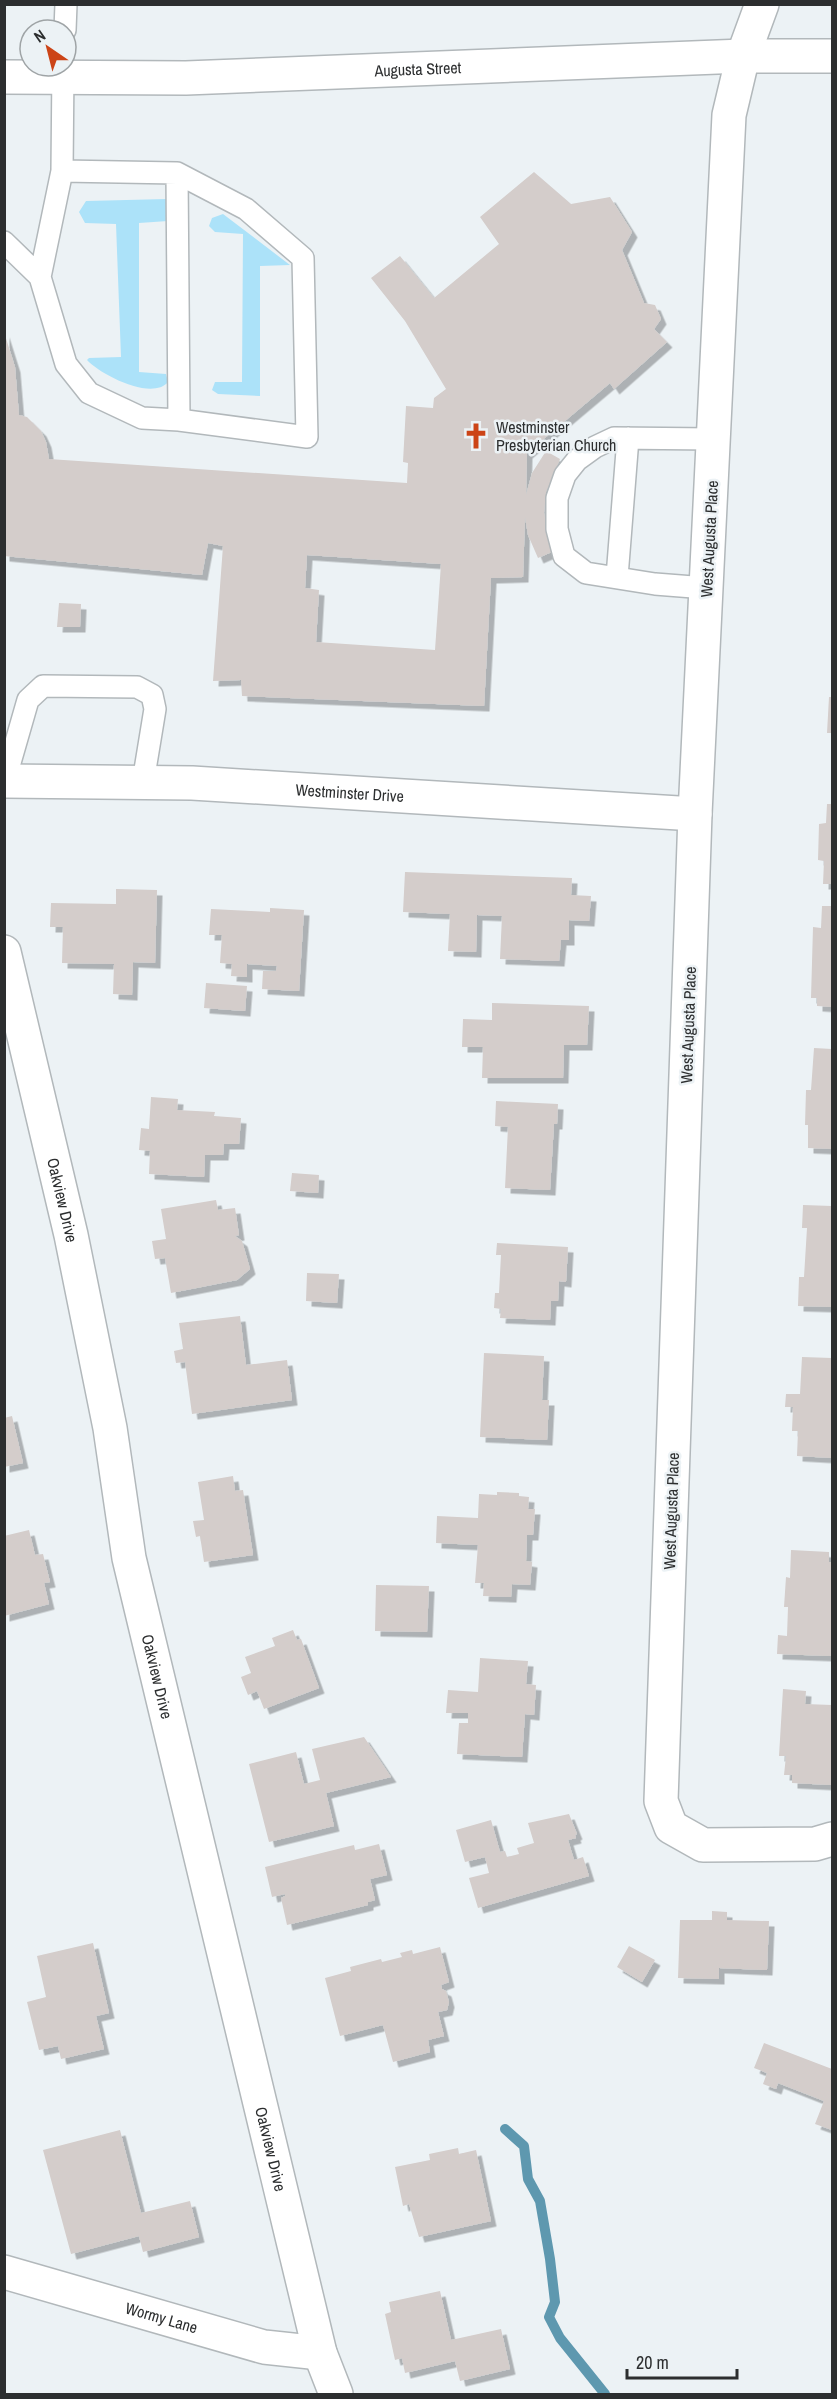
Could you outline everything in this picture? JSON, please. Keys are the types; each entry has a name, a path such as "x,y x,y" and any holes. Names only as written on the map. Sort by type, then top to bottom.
{"street":[{"name":"West Augusta Place","path":"762,4 743,56 729,115 695,814 661,1801 671,1827 703,1845 815,1844 832,1839"},
{"name":"Augusta Street","path":"78,72 186,78 743,56 832,56"},
{"name":"Westminster Drive","path":"5,780 192,783 695,814"},
{"name":"Oakview Drive","path":"4,952 74,1246 110,1428 129,1558 320,2353 336,2394"},
{"name":"Wormy Lane","path":"4,2272 264,2347 320,2353"}],"lane":[{"path":"62,171 177,173 246,209 303,258 307,437 179,420 142,418 89,393 66,364 40,277 62,171 63,78"},
{"path":"177,173 179,420"},
{"path":"4,243 40,277"},
{"path":"706,588 655,584 586,573 564,556 557,529 556,498 565,475 577,460 595,447 614,438 713,440"},
{"path":"617,578 628,438"},
{"path":"5,780 28,700 43,686 137,687 152,695 155,709 143,783"}],"shaded area":[{"path":"167,199 168,221 139,223 139,372 166,374 168,382 151,389 115,379 87,360 89,358 121,357 116,224 85,223 79,212 86,201"},
{"path":"223,214 290,265 260,266 260,396 218,394 212,390 215,382 242,382 243,234 215,232 209,226 212,218"}],"building":[{"name":"Westminster Presbyterian Church","path":"534,172 571,204 610,197 632,232 622,250 644,303 655,305 661,319 654,329 667,342 614,389 610,383 527,453 526,495 532,473 546,451 560,459 546,492 544,513 554,551 538,558 528,535 525,517 523,577 491,578 484,706 242,696 241,680 213,681 223,546 208,543 202,575 4,556 4,332 15,367 19,415 27,417 41,431 49,459 407,483 408,463 403,462 406,406 433,408 434,398 446,389 405,321 371,278 400,256 434,298 499,244 480,217","holes":["307,555 441,564 435,650 316,642 319,590 305,588"]},
{"path":"59,603 81,604 80,627 57,627"},
{"path":"829,697 832,697 832,733 827,733"},
{"path":"827,804 832,804 832,884 823,884 824,861 818,860 819,824 826,823"},
{"path":"405,872 572,878 571,895 591,896 589,921 569,920 569,940 561,940 559,961 500,959 502,916 477,915 476,952 448,951 450,914 403,912"},
{"path":"116,889 157,890 155,963 133,962 132,995 113,994 114,964 62,963 63,927 50,927 51,903 116,904"},
{"path":"822,906 832,906 832,1007 817,1006 817,998 811,998 813,927 821,928"},
{"path":"270,908 304,910 299,991 262,989 263,971 276,971 277,966 247,964 247,977 231,976 232,964 220,963 222,935 209,935 211,909 270,912"},
{"path":"206,983 247,986 245,1011 204,1008"},
{"path":"492,1003 589,1006 587,1045 564,1045 563,1078 482,1078 483,1047 462,1047 463,1019 492,1020"},
{"path":"814,1048 832,1049 832,1149 808,1148 808,1125 805,1125 806,1090 811,1090"},
{"path":"151,1097 178,1099 177,1110 215,1112 214,1116 241,1118 239,1144 224,1144 223,1155 205,1155 204,1177 149,1174 150,1151 139,1150 141,1128 149,1129"},
{"path":"496,1101 558,1104 557,1124 554,1124 550,1190 505,1188 508,1127 495,1126"},
{"path":"292,1173 319,1175 318,1193 290,1191"},
{"path":"216,1200 218,1210 235,1208 239,1235 235,1236 242,1241 250,1269 237,1280 171,1293 165,1258 155,1259 152,1241 166,1239 161,1209"},
{"path":"803,1205 832,1206 832,1307 798,1306 799,1277 804,1277 807,1228 802,1228"},
{"path":"497,1243 568,1247 566,1282 559,1281 558,1301 551,1301 550,1320 500,1318 501,1309 494,1308 495,1293 499,1293 501,1255 496,1255"},
{"path":"307,1273 339,1274 337,1303 306,1301"},
{"path":"240,1316 246,1365 287,1360 292,1400 192,1414 185,1362 176,1363 174,1351 183,1349 179,1323"},
{"path":"484,1353 544,1356 542,1400 549,1400 547,1440 480,1437"},
{"path":"802,1357 832,1358 832,1458 797,1456 798,1431 792,1431 793,1407 785,1407 786,1394 800,1394"},
{"path":"12,1416 23,1463 4,1467 4,1418"},
{"path":"233,1476 235,1491 243,1490 253,1555 204,1562 200,1536 196,1537 193,1521 204,1520 198,1482"},
{"path":"497,1492 519,1493 519,1496 529,1497 528,1509 535,1509 533,1535 527,1535 526,1561 532,1562 530,1585 512,1584 511,1597 483,1596 484,1583 475,1583 478,1545 436,1543 437,1516 478,1518 479,1494 497,1495"},
{"path":"29,1530 35,1555 43,1554 50,1582 44,1583 49,1604 4,1616 4,1536"},
{"path":"791,1550 829,1552 829,1562 832,1562 832,1654 830,1656 777,1654 778,1635 787,1636 788,1607 784,1607 786,1577 790,1578"},
{"path":"376,1585 429,1586 427,1632 375,1631"},
{"path":"293,1630 297,1640 301,1639 319,1688 264,1709 257,1691 248,1695 241,1677 251,1673 245,1657 275,1646 272,1638"},
{"path":"480,1658 528,1661 526,1684 536,1685 534,1715 525,1714 522,1757 457,1754 459,1723 468,1723 468,1713 446,1713 448,1690 478,1692"},
{"path":"783,1689 806,1691 805,1704 832,1705 831,1785 792,1783 792,1775 784,1775 786,1756 779,1756"},
{"path":"364,1737 391,1777 326,1793 334,1826 269,1842 249,1764 296,1752 304,1784 320,1780 312,1749"},
{"path":"569,1814 577,1834 576,1838 568,1840 574,1860 583,1857 589,1876 478,1908 469,1878 489,1873 485,1857 465,1862 456,1830 491,1820 500,1852 505,1851 507,1857 519,1854 517,1848 534,1843 528,1823"},
{"path":"379,1844 387,1875 370,1879 375,1900 368,1902 368,1905 287,1925 281,1898 285,1894 272,1897 265,1867 354,1845 355,1850"},
{"path":"712,1911 727,1912 727,1920 769,1921 767,1970 719,1968 719,1979 678,1978 680,1920 712,1920"},
{"path":"93,1943 109,2013 96,2016 104,2049 61,2059 58,2046 39,2050 27,2002 46,1997 37,1956"},
{"path":"629,1946 655,1960 642,1982 617,1967"},
{"path":"440,1947 449,1982 441,1985 446,1991 449,2002 447,2010 438,2012 444,2036 428,2040 430,2052 393,2062 383,2025 340,2036 325,1978 351,1971 350,1967 381,1959 382,1962 402,1957 400,1953 412,1950 413,1954"},
{"path":"764,2043 832,2069 832,2130 815,2124 824,2101 778,2083 776,2089 763,2084 767,2073 754,2068"},
{"path":"120,2130 141,2213 190,2201 199,2237 143,2252 139,2236 71,2254 43,2150"},
{"path":"458,2148 459,2154 476,2150 491,2221 419,2237 409,2204 403,2206 395,2167 430,2160 429,2154"},
{"path":"440,2291 451,2340 501,2329 510,2369 460,2381 455,2361 405,2373 402,2358 395,2360 385,2314 391,2312 389,2302"}],"waterway":[{"path":"505,2129 524,2146 528,2179 540,2201 555,2302 549,2317 560,2338 605,2394"}],"place":[{"name":"Westminster Presbyterian Church","path":"476,436"}]}
